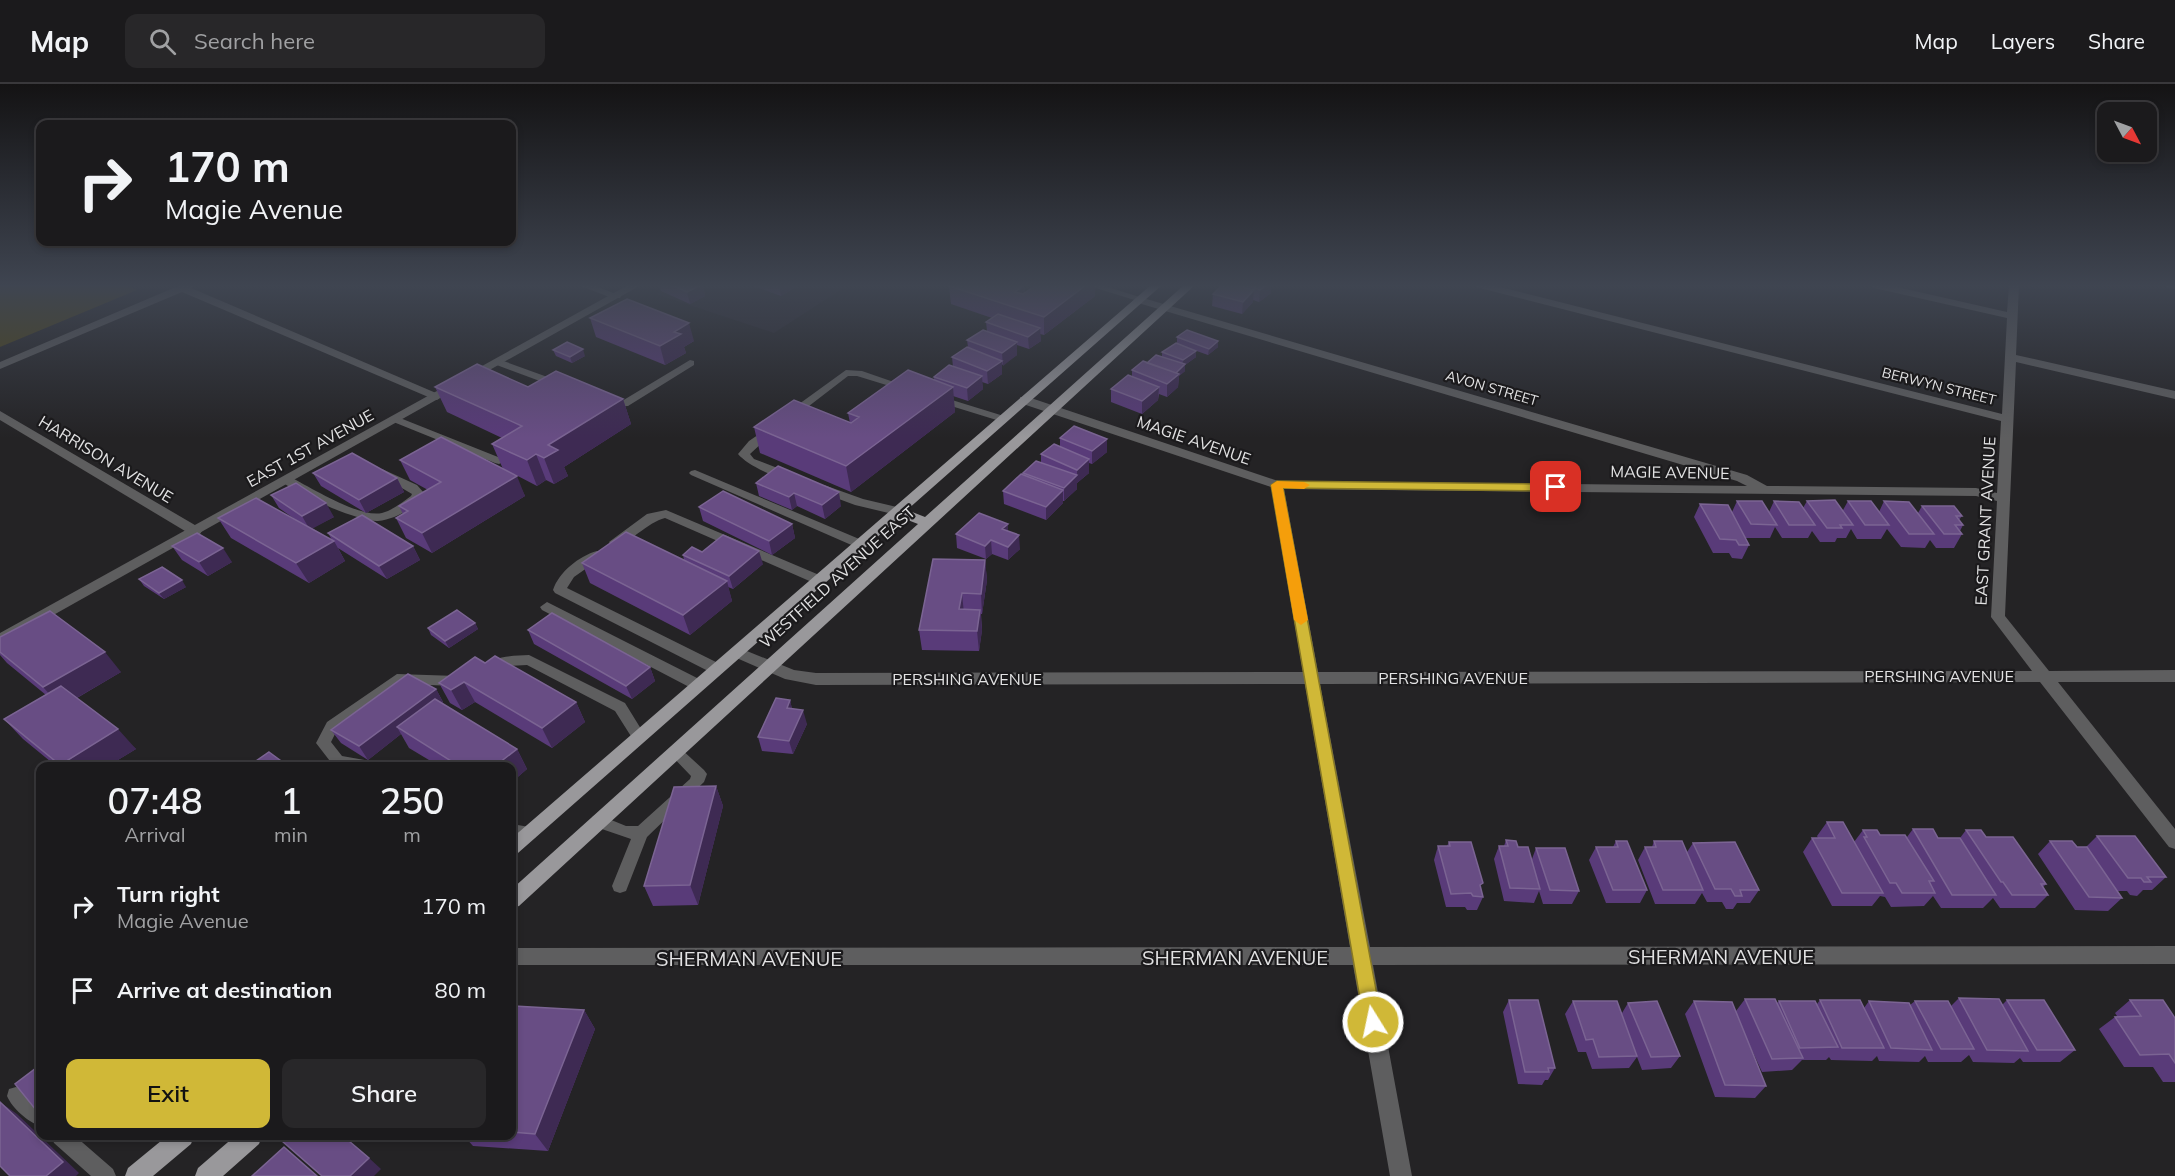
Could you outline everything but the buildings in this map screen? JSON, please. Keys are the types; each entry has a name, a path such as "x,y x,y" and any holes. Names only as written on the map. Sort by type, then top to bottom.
{"main road":[{"name":"WESTFIELD AVENUE EAST","path":"516,844 1098,336"},
{"name":"WESTFIELD AVENUE EAST","path":"516,896 1134,336"},
{"path":"897,511 927,523"},
{"path":"136,1176 178,1140"},
{"path":"206,1176 246,1140"}],"street":[{"path":"0,366 71,336"},
{"path":"299,336 437,396"},
{"name":"EAST 1ST AVENUE","path":"0,640 286,480 345,452 395,419 547,336"},
{"name":"AVON STREET","path":"1260,336 1731,474 1765,489"},
{"name":"BERWYN STREET","path":"1680,336 2008,419"},
{"name":"EAST GRANT AVENUE","path":"2011,336 1998,617 2175,842"},
{"path":"2010,357 2175,395"},
{"name":"MAGIE AVENUE","path":"1024,400 1277,485 1976,492 2004,498"},
{"name":"HARRISON AVENUE","path":"0,415 195,531"},
{"path":"1277,485 1401,1176"},
{"name":"PERSHING AVENUE","path":"737,652 791,675 816,679 2175,676"},
{"name":"SHERMAN AVENUE","path":"516,957 2175,955"}],"lane":[{"path":"498,362 571,390"},
{"path":"602,402 613,406 624,404 690,363"},
{"path":"897,511 839,495 750,461 744,454 753,443 846,374 858,373 1003,419"},
{"path":"395,419 499,461"},
{"path":"286,480 361,515 379,518 393,513 417,498 418,493 405,483 368,464"},
{"path":"695,473 860,544"},
{"path":"717,669 569,595 560,590 561,584 574,571 658,514 666,514 819,580"},
{"path":"547,607 698,686"},
{"path":"345,762 338,761 323,743 332,726 397,680 456,682 505,662 529,660 620,707 639,737"},
{"path":"620,886 641,833 696,782 699,774 675,752"},
{"path":"599,821 625,832 641,833"},
{"path":"516,831 529,833"},
{"path":"16,1096 36,1114"},
{"path":"66,1140 106,1176"}],"shaded area":[{"path":"0,336 27,336 0,347"}],"slow traffic":[{"path":"1301,620 1277,485 1304,485"}],"route":[{"path":"1373,1022 1277,485 1556,487"}]}
